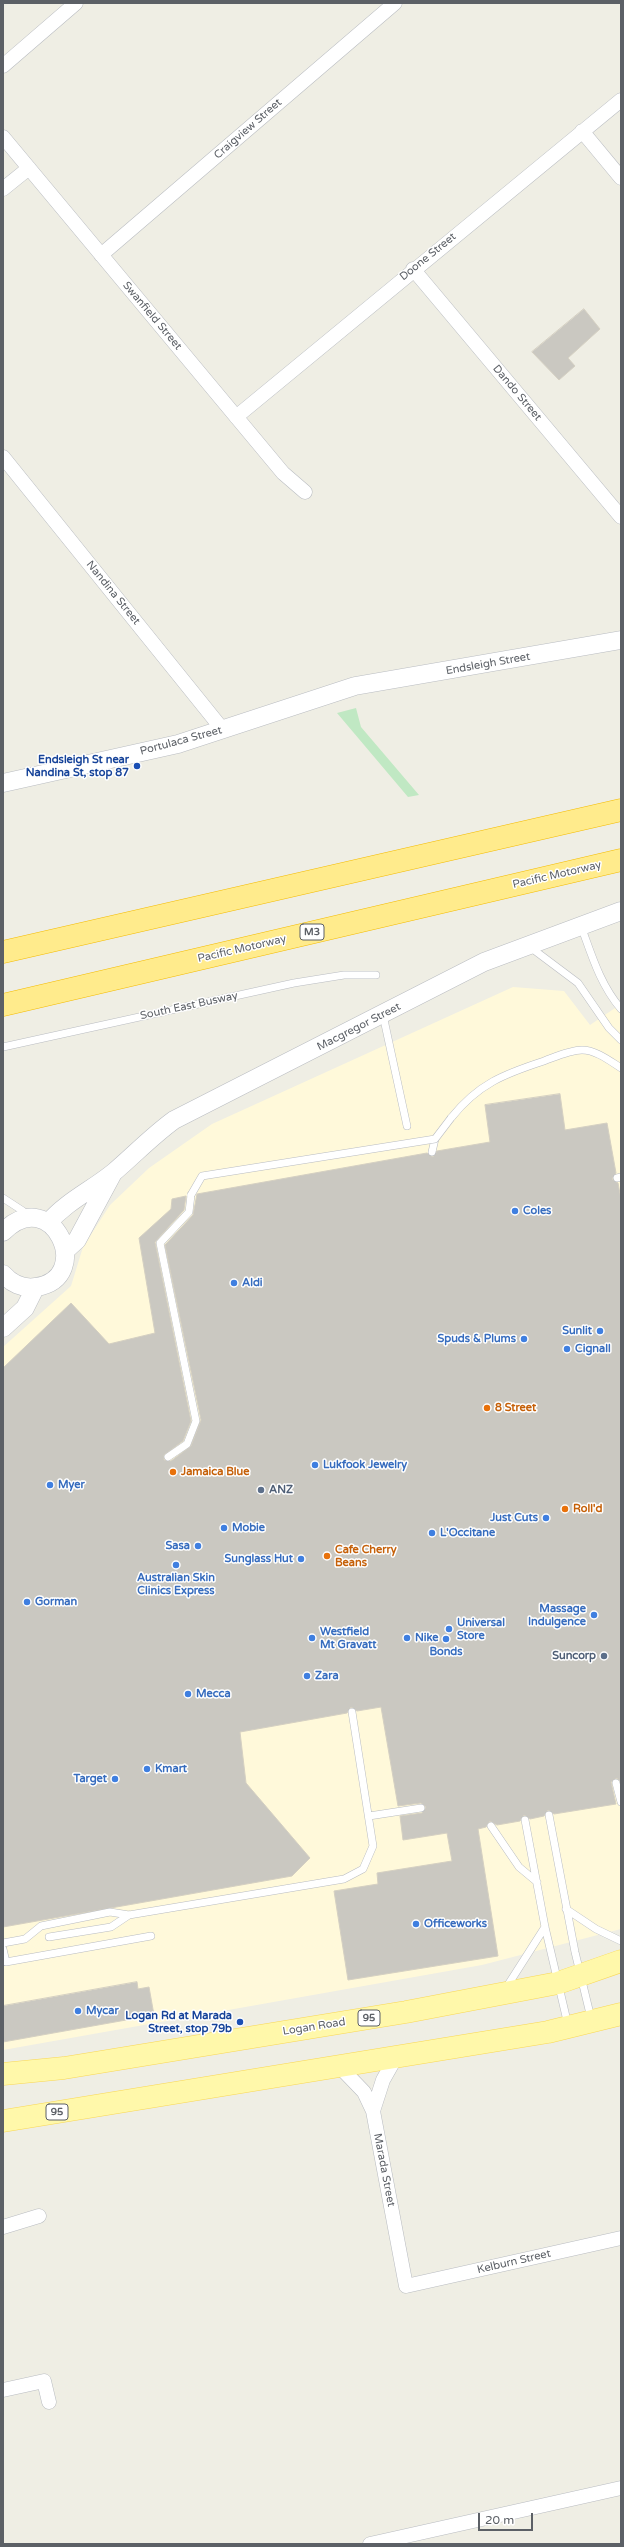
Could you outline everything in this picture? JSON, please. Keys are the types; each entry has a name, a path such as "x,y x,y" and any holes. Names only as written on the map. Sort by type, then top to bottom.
{"highway":[{"path":"3,952 621,810"},
{"name":"Pacific Motorway","path":"3,1005 621,860"}],"main road":[{"name":"Logan Road","path":"3,2074 64,2068 406,2012 558,1983 621,1961"},
{"name":"95","path":"3,2121 396,2058 568,2028 621,2014"}],"street":[{"path":"3,66 76,3"},
{"name":"Craigview Street","path":"101,255 395,3"},
{"name":"Doone Street","path":"236,416 413,269 621,100"},
{"path":"582,132 621,178"},
{"name":"Swanfield Street","path":"3,137 283,473 305,492"},
{"path":"3,189 29,168"},
{"name":"Dando Street","path":"413,269 621,517"},
{"name":"Nandina Street","path":"3,457 223,730"},
{"name":"Endsleigh Street","path":"356,686 621,640"},
{"name":"Portulaca Street","path":"3,783 178,744 356,686"},
{"name":"Macgregor Street","path":"48,1223 59,1210 113,1172 141,1146 174,1120 465,972 527,945 621,911"},
{"name":"Macgregor Street","path":"66,1250 77,1240 113,1172"},
{"path":"3,1232 10,1225 28,1218 48,1223 63,1239 66,1250 61,1270 45,1285 35,1288 24,1287 4,1277"},
{"path":"3,1328 25,1308 35,1288"},
{"path":"373,2111 383,2080 396,2058"},
{"name":"Marada Street","path":"339,2066 364,2092 373,2111 406,2286"},
{"path":"3,2227 39,2216"},
{"name":"Kelburn Street","path":"406,2286 621,2238"},
{"path":"3,2390 44,2381 49,2402"},
{"path":"370,2544 621,2488"}],"lane":[{"path":"581,926 597,971 607,992 621,1009"},
{"path":"527,945 578,983 610,1028 621,1040"},
{"name":"South East Busway","path":"3,1048 294,983 344,975 376,975"},
{"path":"383,1015 406,1126"},
{"path":"432,1152 436,1139 451,1118 473,1094 489,1082 514,1070 582,1050 595,1054 621,1068"},
{"path":"168,1457 187,1444 196,1421 160,1243 190,1212 191,1195 202,1176 436,1139"},
{"path":"3,1198 22,1211 28,1218"},
{"path":"3,1943 25,1939 41,1926 110,1912 129,1915 344,1879 363,1869 373,1846 352,1712"},
{"path":"616,1783 621,1802"},
{"path":"369,1816 421,1808"},
{"path":"549,1815 566,1909 592,2022"},
{"path":"525,1820 545,1927 568,2028"},
{"path":"491,1826 519,1867 537,1882"},
{"path":"566,1909 602,1932 621,1941"},
{"path":"49,1937 111,1927 129,1915"},
{"path":"501,1994 521,1968 545,1927"},
{"path":"3,1949 6,1962 151,1936"}],"shaded area":[{"name":"Westfield Mt Gravatt","path":"513,987 564,991 590,1025 621,1004 621,1929 482,1965 3,2050 3,1347 71,1286 83,1247 110,1205 149,1168 212,1124"}],"green space":[{"path":"356,708 361,727 419,795 408,797 337,713"}],"building":[{"path":"584,309 600,329 568,358 575,366 559,380 532,352"},
{"name":"Westfield Mt Gravatt","path":"560,1094 565,1130 607,1123 616,1173 612,1179 618,1183 621,1199 621,1782 617,1778 611,1782 616,1804 554,1814 548,1810 544,1816 530,1819 524,1815 520,1821 497,1825 490,1821 486,1827 478,1829 498,1956 348,1980 334,1891 378,1884 377,1873 452,1861 447,1833 403,1840 400,1816 422,1813 426,1807 421,1803 398,1806 381,1707 357,1711 351,1707 347,1713 240,1732 246,1783 310,1858 292,1876 3,1927 3,1368 71,1303 109,1344 155,1333 139,1238 171,1209 172,1199 186,1196 184,1210 155,1242 191,1421 183,1441 164,1455 164,1460 171,1461 191,1446 201,1420 165,1245 193,1215 197,1194 427,1153 433,1157 437,1151 490,1142 485,1105"},
{"name":"Mycar","path":"137,1982 138,1989 149,1987 154,2015 3,2042 3,2006"}],"place":[{"name":"Endsleigh St near Nandina St, stop 87","path":"137,766"},
{"name":"Coles","path":"515,1211"},
{"name":"Aldi","path":"234,1283"},
{"name":"Sunlit","path":"600,1331"},
{"name":"Spuds & Plums","path":"524,1339"},
{"name":"Cignall","path":"567,1349"},
{"name":"8 Street","path":"487,1408"},
{"name":"Lukfook Jewelry","path":"315,1465"},
{"name":"Jamaica Blue","path":"173,1472"},
{"name":"Myer","path":"50,1485"},
{"name":"ANZ","path":"261,1490"},
{"name":"Roll'd","path":"565,1509"},
{"name":"Just Cuts","path":"546,1518"},
{"name":"Mobie","path":"224,1528"},
{"name":"L'Occitane","path":"432,1533"},
{"name":"Sasa","path":"198,1546"},
{"name":"Cafe Cherry Beans","path":"327,1556"},
{"name":"Sunglass Hut","path":"301,1559"},
{"name":"Australian Skin Clinics Express","path":"176,1565"},
{"name":"Gorman","path":"27,1602"},
{"name":"Massage Indulgence","path":"594,1615"},
{"name":"Universal Store","path":"449,1629"},
{"name":"Westfield Mt Gravatt","path":"312,1638"},
{"name":"Nike","path":"407,1638"},
{"name":"Bonds","path":"446,1639"},
{"name":"Suncorp","path":"604,1656"},
{"name":"Zara","path":"307,1676"},
{"name":"Mecca","path":"188,1694"},
{"name":"Kmart","path":"147,1769"},
{"name":"Target","path":"115,1779"},
{"name":"Officeworks","path":"416,1924"},
{"name":"Mycar","path":"78,2011"},
{"name":"Logan Rd at Marada Street, stop 79b","path":"240,2022"}]}
